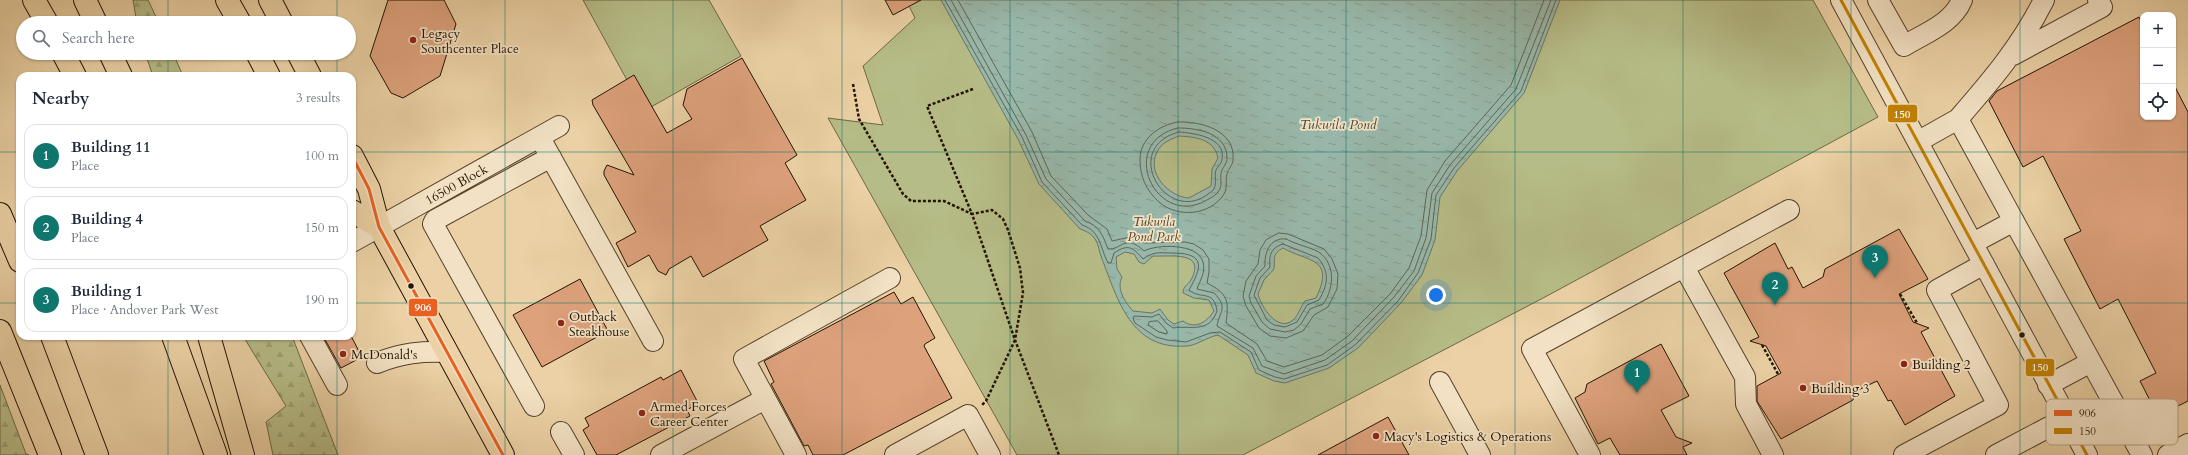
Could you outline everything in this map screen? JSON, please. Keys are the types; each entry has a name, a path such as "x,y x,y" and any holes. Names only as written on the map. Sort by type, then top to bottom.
{"main road":[{"path":"34,0 42,16"},
{"path":"85,0 93,16"},
{"path":"100,0 106,16"},
{"path":"227,0 236,16"},
{"path":"270,0 278,16"},
{"path":"67,60 73,72"},
{"path":"113,60 119,72"},
{"path":"121,60 125,72"},
{"path":"261,60 267,72"},
{"path":"302,60 308,72"},
{"path":"356,164 369,189 379,227 504,455"},
{"path":"356,213 379,227"},
{"path":"0,214 16,252"},
{"path":"0,330 50,455"},
{"path":"53,340 96,455"},
{"path":"174,340 216,455"},
{"path":"210,340 243,455"}],"street":[{"path":"1840,0 1918,141 2056,399"},
{"path":"1878,0 1904,46 1946,21 1958,9 1962,0"},
{"path":"1918,141 1958,119 2011,55 2034,19 2044,0"},
{"path":"2011,55 2102,8 2098,0"},
{"path":"1958,119 2111,399"},
{"name":"16500 Block","path":"356,240 559,126"},
{"path":"540,137 653,341"},
{"path":"534,406 433,224 435,220 551,157"},
{"path":"1590,455 1532,349 1789,210"},
{"path":"1973,243 2014,221"},
{"path":"1904,455 1998,405 1936,290 1984,264"},
{"path":"1684,267 1745,377 1746,404 1773,455"},
{"path":"796,455 744,359 890,278"},
{"path":"312,340 337,385"},
{"path":"377,363 402,354 421,351 447,352"},
{"path":"2048,385 2091,362"},
{"path":"1440,382 1480,455"},
{"path":"661,455 765,399"},
{"path":"895,455 968,415 990,455"},
{"path":"1996,455 2046,429"},
{"path":"561,432 574,455"},
{"path":"2168,455 2188,444"},
{"path":"2081,445 2087,455"},
{"path":"2137,445 2142,455"}],"path":[{"path":"853,84 859,120 903,194 911,201 944,201 972,214 992,210 1003,219 1015,248 1023,293 1015,340 986,401 968,415"},
{"path":"973,89 927,106 972,214 1015,340 1059,455"},
{"path":"1900,294 1916,323"},
{"path":"1762,345 1778,374"}],"green space":[{"path":"133,0 148,0 156,16 136,16"},
{"path":"583,0 709,0 741,56 644,111"},
{"name":"Tukwila Pond Park","path":"906,0 1813,0 1878,117 1545,297 1243,455 1017,455 828,118 883,125 863,66 915,18"},
{"path":"147,60 176,60 181,72 152,72"},
{"path":"245,340 294,340 338,455 273,455 266,422 286,406"},
{"path":"0,385 26,454 29,455 0,455"}],"water":[{"name":"Tukwila Pond","path":"941,0 1560,0 1524,93 1457,171 1440,197 1435,240 1422,275 1401,303 1358,348 1329,368 1285,383 1274,381 1256,373 1248,355 1218,335 1190,346 1186,346 1167,345 1152,340 1139,331 1121,306 1094,237 1080,229 1039,184 1018,139","holes":["1179,136 1203,140 1213,147 1218,158 1212,169 1211,186 1189,198 1181,197 1167,189 1157,176 1155,168 1154,160 1161,146","1283,248 1309,259 1321,268 1323,275 1316,298 1305,301 1295,318 1287,323 1276,321 1271,317 1266,311 1258,294 1264,280 1274,269 1277,252","1125,252 1134,254 1139,262 1144,264 1153,256 1176,256 1190,259 1194,264 1195,270 1183,293 1194,298 1209,300 1214,311 1208,318 1196,325 1187,324 1183,321 1174,324 1168,320 1160,309 1152,313 1133,311 1122,295 1120,286 1122,277 1117,269 1116,257"]}],"building":[{"name":"Legacy Southcenter Place","path":"388,0 444,0 456,24 440,76 403,98 391,93 370,56"},
{"path":"885,0 921,0 893,15"},
{"path":"2139,17 2140,120 2176,120 2176,89 2188,112 2188,401 2178,406 2178,399 2149,399 2140,381 2156,373 2118,299 2100,309 2064,239 2081,231 2043,156 2023,167 1989,101 1997,91"},
{"path":"742,58 797,155 785,163 806,200 760,226 768,240 703,277 691,256 669,269 666,275 658,271 649,255 628,267 616,243 636,232 604,175 604,171 607,165 634,175 593,105 592,100 634,75 667,133 692,119 683,105 687,89"},
{"path":"1899,229 1928,279 1899,294 1913,322 1929,328 1921,332 1955,396 1905,425 1891,400 1888,401 1877,381 1856,391 1853,400 1781,439 1757,401 1757,386 1781,373 1766,346 1750,341 1759,337 1724,273 1775,243 1788,269 1792,267 1803,288 1823,277 1825,269"},
{"name":"Outback Steakhouse","path":"580,279 608,331 542,367 513,315"},
{"path":"894,292 901,304 913,297 935,338 924,346 952,398 843,455 813,455 808,445 804,446 771,384 774,382 764,361"},
{"path":"325,340 353,340 362,357 341,368"},
{"path":"1661,344 1689,396 1661,410 1676,437 1692,443 1683,447 1687,455 1620,455 1610,438 1598,444 1575,398 1585,392 1587,384"},
{"name":"Armed Forces Career Center","path":"681,370 698,403 687,410 690,416 616,455 597,455 583,430 589,426 585,418 661,377 663,380"},
{"name":"Macy's Logistics & Operations","path":"1388,417 1409,455 1318,455"}],"transit line":[{"name":"150","path":"1841,0 2057,399"},
{"name":"906","path":"356,164 369,189 379,227 503,455"},
{"name":"150","path":"2082,445 2087,455"}],"place":[{"name":"Legacy Southcenter Place","path":"413,40"},
{"name":"Building 1","path":"1875,278"},
{"name":"Building 4","path":"1775,305"},
{"name":"Outback Steakhouse","path":"561,323"},
{"name":"McDonald's","path":"343,354"},
{"name":"Building 2","path":"1904,364"},
{"name":"Building 3","path":"1803,388"},
{"name":"Building 11","path":"1637,393"},
{"name":"Armed Forces Career Center","path":"642,413"},
{"name":"Macy's Logistics & Operations","path":"1376,436"}]}
